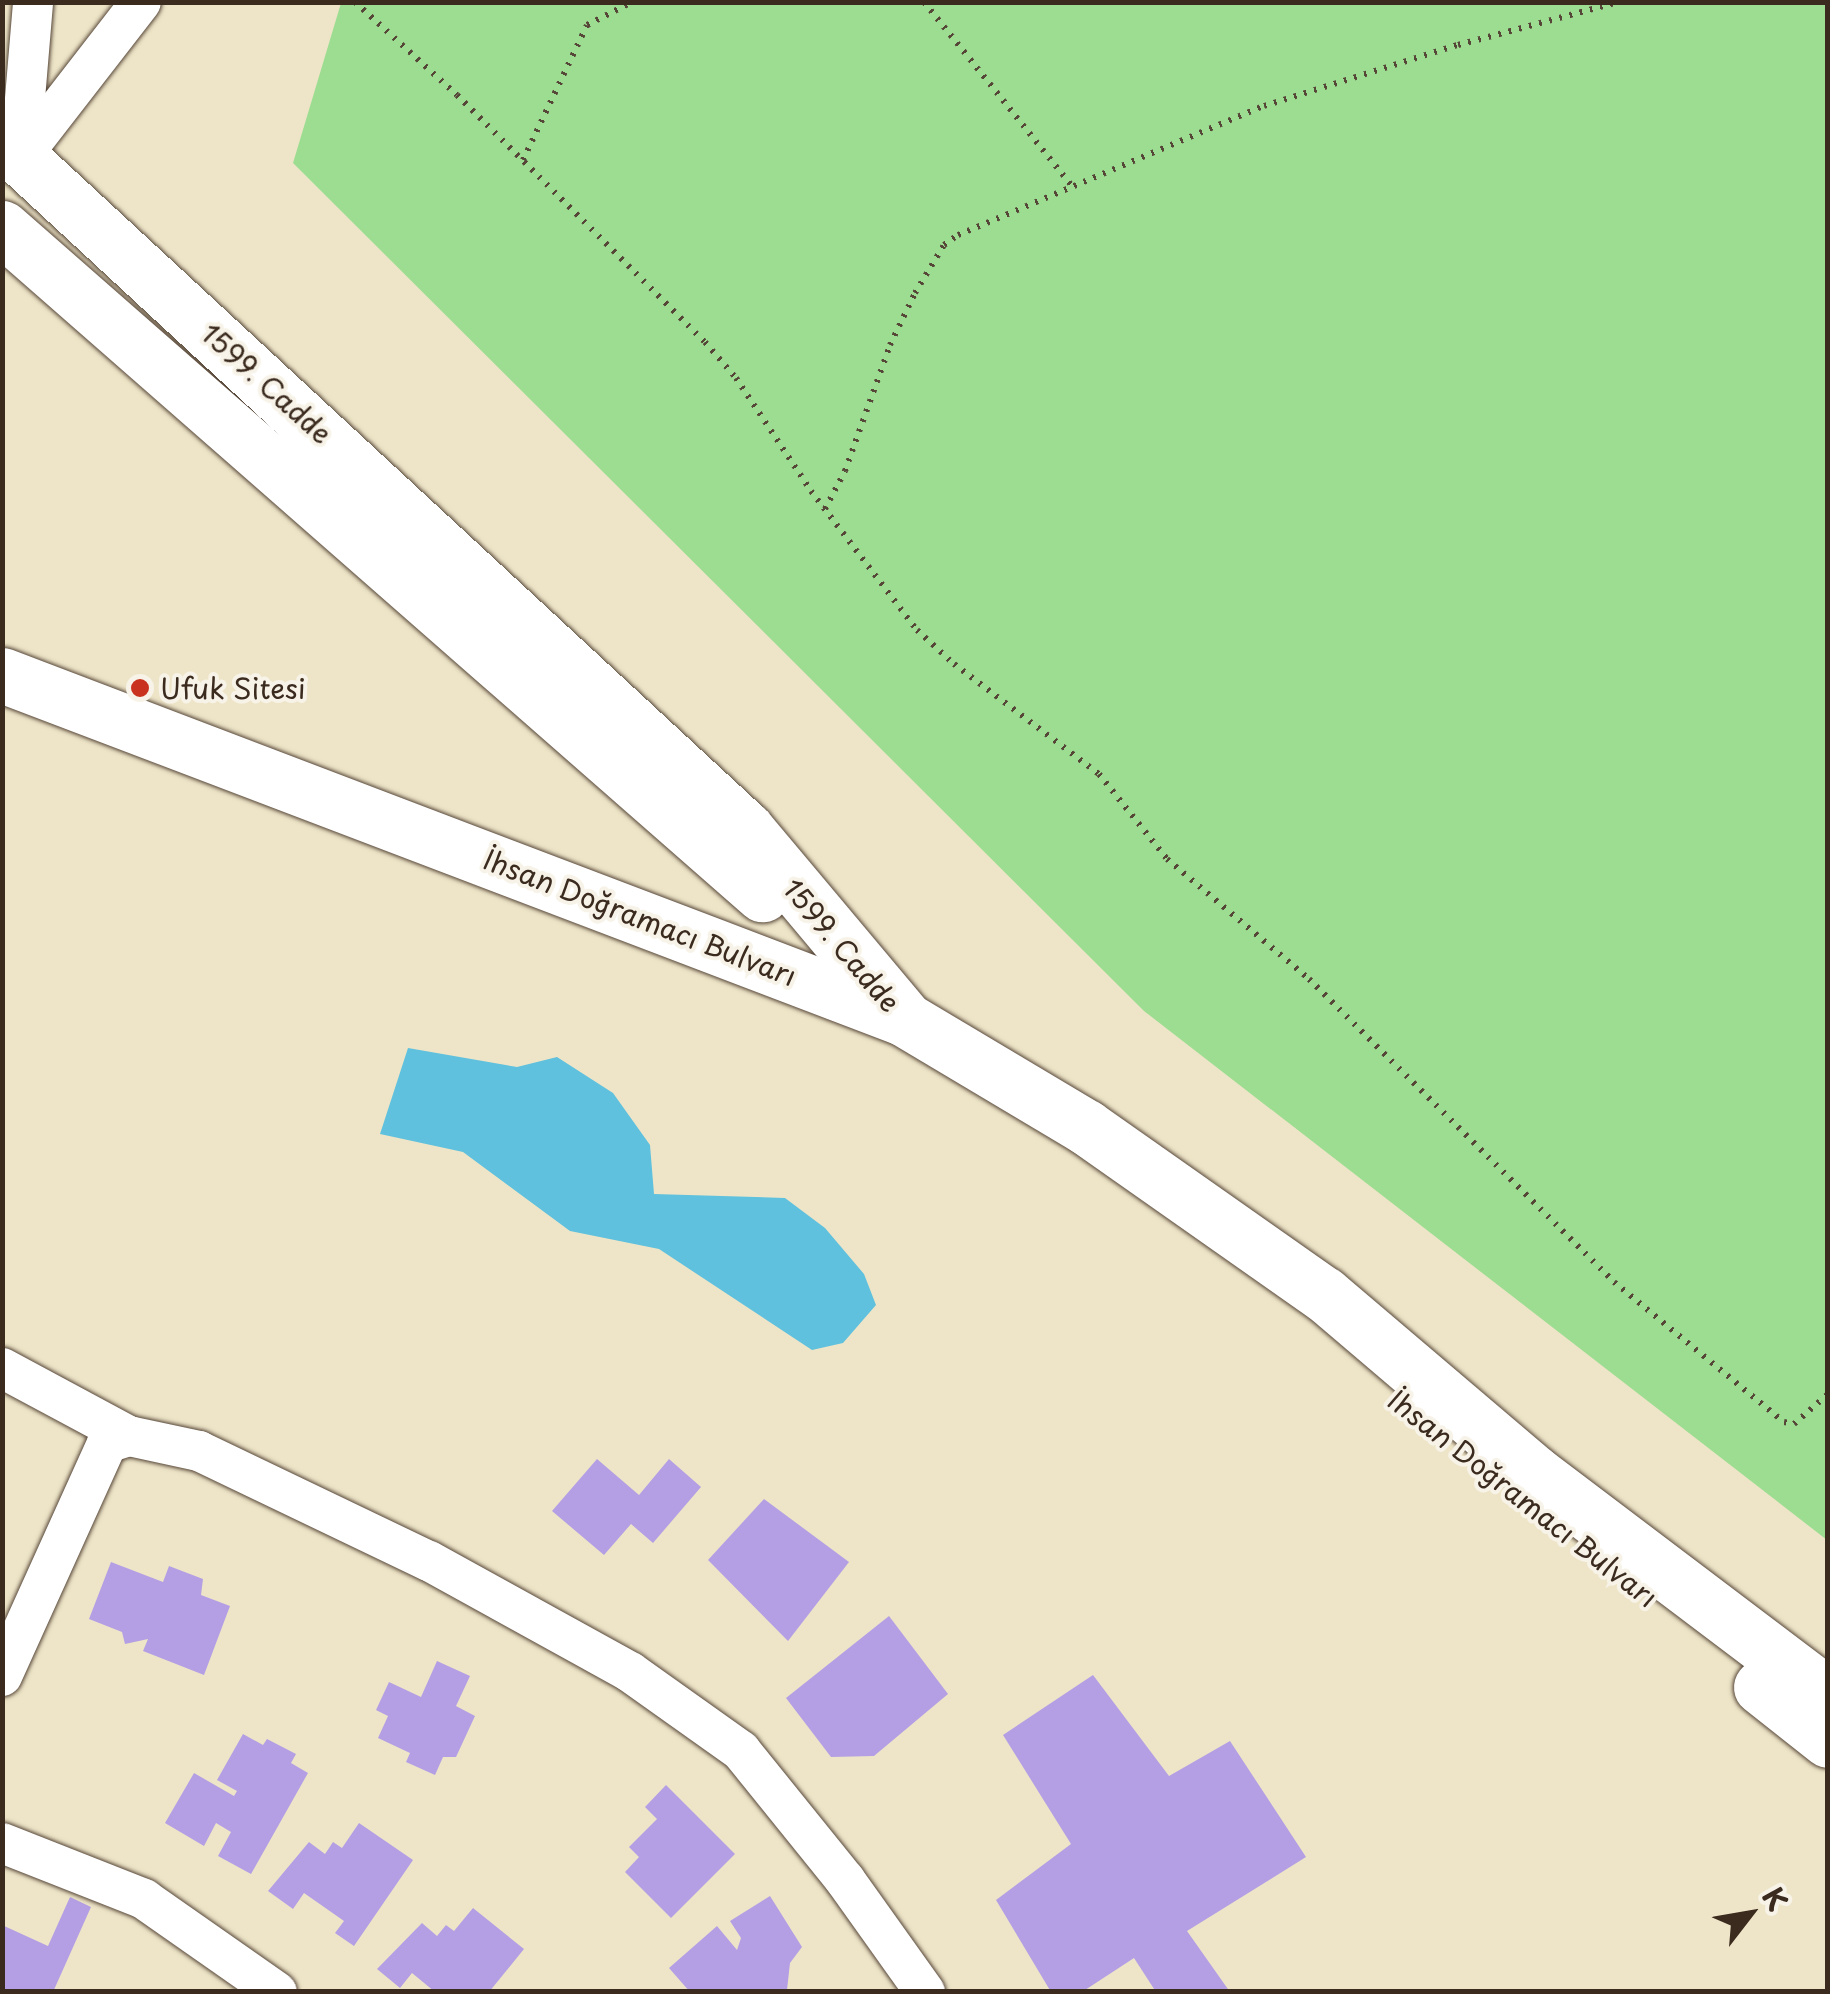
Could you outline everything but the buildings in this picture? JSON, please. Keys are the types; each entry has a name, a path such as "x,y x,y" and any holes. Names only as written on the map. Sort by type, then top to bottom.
{"street":[{"path":"8,167 33,2"},
{"path":"8,167 141,2"},
{"name":"1599. Cadde","path":"8,167 296,409 746,829 904,1018"},
{"name":"1599. Cadde","path":"2,228 904,1018"},
{"name":"İhsan Doğramacı Bulvarı","path":"2,674 904,1018 1086,1127 1324,1294 1532,1472 1828,1695"},
{"name":"İhsan Doğramacı Bulvarı","path":"1239,1235 1340,1353 1828,1740"},
{"path":"2,1368 130,1436 216,1460 429,1561 630,1672 741,1751 845,1880 925,1992"},
{"path":"2,1676 107,1444 130,1436"},
{"path":"2,1844 144,1899 278,1992"}],"path":[{"path":"354,2 523,160 715,354 917,630 969,676 1100,774 1167,859 1309,978 1614,1282 1784,1422 1794,1424 1828,1394"},
{"path":"523,160 587,25 632,2"},
{"path":"924,2 1072,186"},
{"path":"825,509 845,471 890,346 944,245 976,224 1293,97 1458,45 1619,2"}],"green space":[{"path":"341,3 1827,3 1827,1540 1144,1011 293,163"}],"water":[{"path":"408,1048 517,1067 557,1057 613,1093 650,1145 654,1194 785,1198 825,1228 864,1274 876,1305 843,1343 812,1350 659,1249 570,1231 463,1152 380,1134"}],"place":[{"name":"Ufuk Sitesi","path":"140,688"}]}
